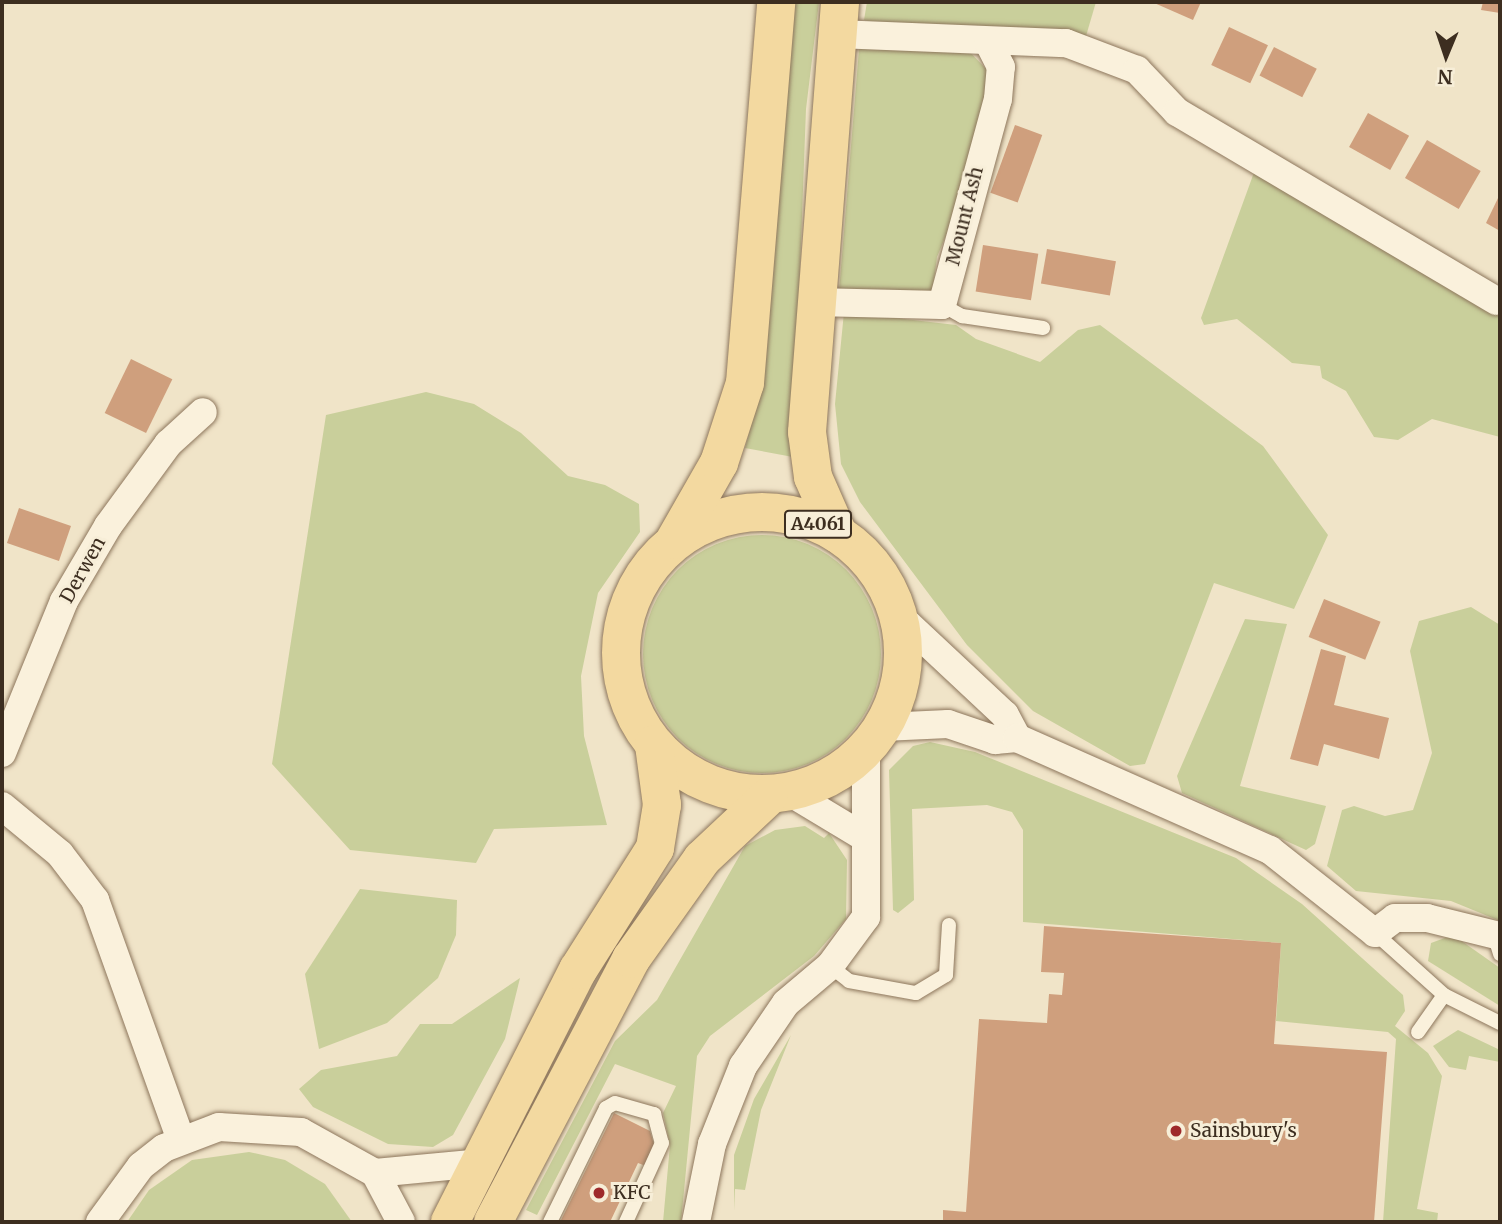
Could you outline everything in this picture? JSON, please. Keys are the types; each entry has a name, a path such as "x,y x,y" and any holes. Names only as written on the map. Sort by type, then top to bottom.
{"main road":[{"name":"A4061","path":"776,2 745,383 719,463 674,542 640,579 621,639 628,701 654,745 699,780 780,795"},
{"name":"A4061","path":"838,534 808,457 814,302 839,18"},
{"name":"A4061","path":"674,542 722,517 748,512 801,517 838,534 883,579 898,615 901,678 875,738"},
{"path":"493,1222 631,959 702,859 780,795 844,769 875,738"},
{"name":"A4061","path":"450,1222 578,970 655,848 662,805 654,745"}],"street":[{"path":"839,18 989,43 1066,43 1137,69 1177,112 1496,301"},
{"name":"Mount Ash","path":"942,305 998,99 1001,68 989,43"},
{"path":"814,302 942,305"},
{"name":"Derwen","path":"2,752 64,601 108,526 168,444 203,412"},
{"path":"898,615 1005,715 1017,738"},
{"path":"696,1222 712,1144 743,1066 786,1003 830,966 869,909 864,837 875,738 948,724 995,740 1017,738 1270,850 1375,933 1395,918 1449,920 1498,941"},
{"path":"780,795 864,837"},
{"path":"2,806 60,854 95,901 181,1140"},
{"path":"100,1222 141,1166 181,1140 219,1127 257,1124 301,1132 375,1173 401,1222"},
{"path":"375,1173 480,1163"}],"lane":[{"path":"942,305 962,316 1043,328"},
{"path":"830,966 849,981 916,993 946,975 949,925"},
{"path":"1375,933 1444,995 1500,1023"},
{"path":"1418,1032 1444,995"},
{"path":"550,1222 606,1108 615,1103 654,1114 662,1143 626,1222"}],"green space":[{"path":"795,2 819,2 806,109 793,457 745,448 765,371"},
{"path":"867,2 1096,2 1086,36 890,27 864,20"},
{"path":"859,49 967,49 989,72 991,89 960,202 937,257 932,296 839,292"},
{"path":"1256,167 1500,309 1500,437 1432,419 1398,440 1374,437 1346,391 1322,378 1320,366 1292,363 1237,319 1204,325 1201,318"},
{"path":"844,312 956,325 976,339 1040,362 1078,330 1100,325 1263,446 1328,535 1294,609 1214,583 1145,764 1130,766 1033,711 967,645 860,502 841,464 835,404"},
{"path":"426,392 474,404 521,433 568,476 605,485 639,504 640,532 598,593 581,676 584,736 607,825 494,829 476,863 350,850 272,764 326,415"},
{"path":"762,535 785,537 807,544 828,555 846,570 861,588 872,609 879,631 879,677 872,699 861,720 846,738 828,753 807,764 785,771 762,773 739,771 717,764 696,753 678,738 663,720 652,699 645,677 643,654 645,631 652,609 663,588 678,570 696,555 717,544 739,537"},
{"path":"1471,607 1500,625 1500,921 1451,901 1356,891 1327,866 1342,810 1354,806 1385,816 1413,810 1432,753 1410,651 1419,621"},
{"path":"1245,619 1287,624 1240,786 1326,806 1315,844 1306,850 1182,793 1177,776"},
{"path":"930,742 975,752 1236,858 1302,904 1403,995 1405,1011 1395,1026 1428,1053 1442,1076 1417,1209 1438,1213 1437,1222 1383,1222 1396,1039 1388,1032 1276,1021 1281,943 1023,922 1023,830 1012,812 987,805 912,809 914,900 898,913 893,910 889,770 913,746"},
{"path":"805,826 824,838 829,833 847,860 846,919 814,956 710,1036 697,1056 681,1222 663,1222 670,1145 663,1113 676,1086 615,1064 537,1215 526,1210 615,1041 657,1000 745,846 775,830"},
{"path":"360,889 457,900 456,935 438,978 387,1023 319,1049 305,974"},
{"path":"1453,935 1500,968 1500,1006 1428,961 1431,943"},
{"path":"520,978 505,1039 453,1135 433,1147 388,1144 313,1107 299,1089 321,1070 397,1056 420,1024 452,1024"},
{"path":"1458,1030 1500,1050 1500,1062 1469,1056 1466,1070 1449,1067 1433,1046"},
{"path":"791,1035 761,1110 745,1190 735,1189 734,1211 734,1155 754,1099"},
{"path":"249,1152 285,1160 325,1184 352,1222 127,1222 149,1190 192,1160"}],"building":[{"path":"1152,2 1201,2 1193,20"},
{"path":"1483,2 1500,2 1500,13 1481,10"},
{"path":"1229,27 1268,45 1250,83 1211,65"},
{"path":"1274,47 1317,69 1302,97 1259,76"},
{"path":"1368,113 1409,136 1390,170 1349,147"},
{"path":"1015,125 1042,135 1018,203 990,193"},
{"path":"1427,140 1481,171 1459,209 1405,178"},
{"path":"1500,194 1500,231 1486,223"},
{"path":"983,245 1038,254 1031,300 976,291"},
{"path":"1047,249 1116,261 1110,296 1041,283"},
{"path":"131,359 172,379 146,433 105,413"},
{"path":"19,508 71,526 59,561 7,543"},
{"path":"1324,599 1381,622 1365,660 1309,637"},
{"path":"1321,649 1346,656 1334,705 1389,718 1379,759 1324,744 1318,766 1290,759"},
{"name":"Sainsbury's","path":"1044,926 1281,943 1274,1044 1387,1052 1374,1222 943,1222 943,1210 966,1212 979,1019 1047,1023 1049,994 1062,995 1064,973 1041,972"},
{"name":"KFC","path":"614,1113 650,1131 655,1148 646,1166 638,1163 610,1222 561,1220"}],"place":[{"name":"Sainsbury's","path":"1176,1131"},
{"name":"KFC","path":"599,1193"}]}
